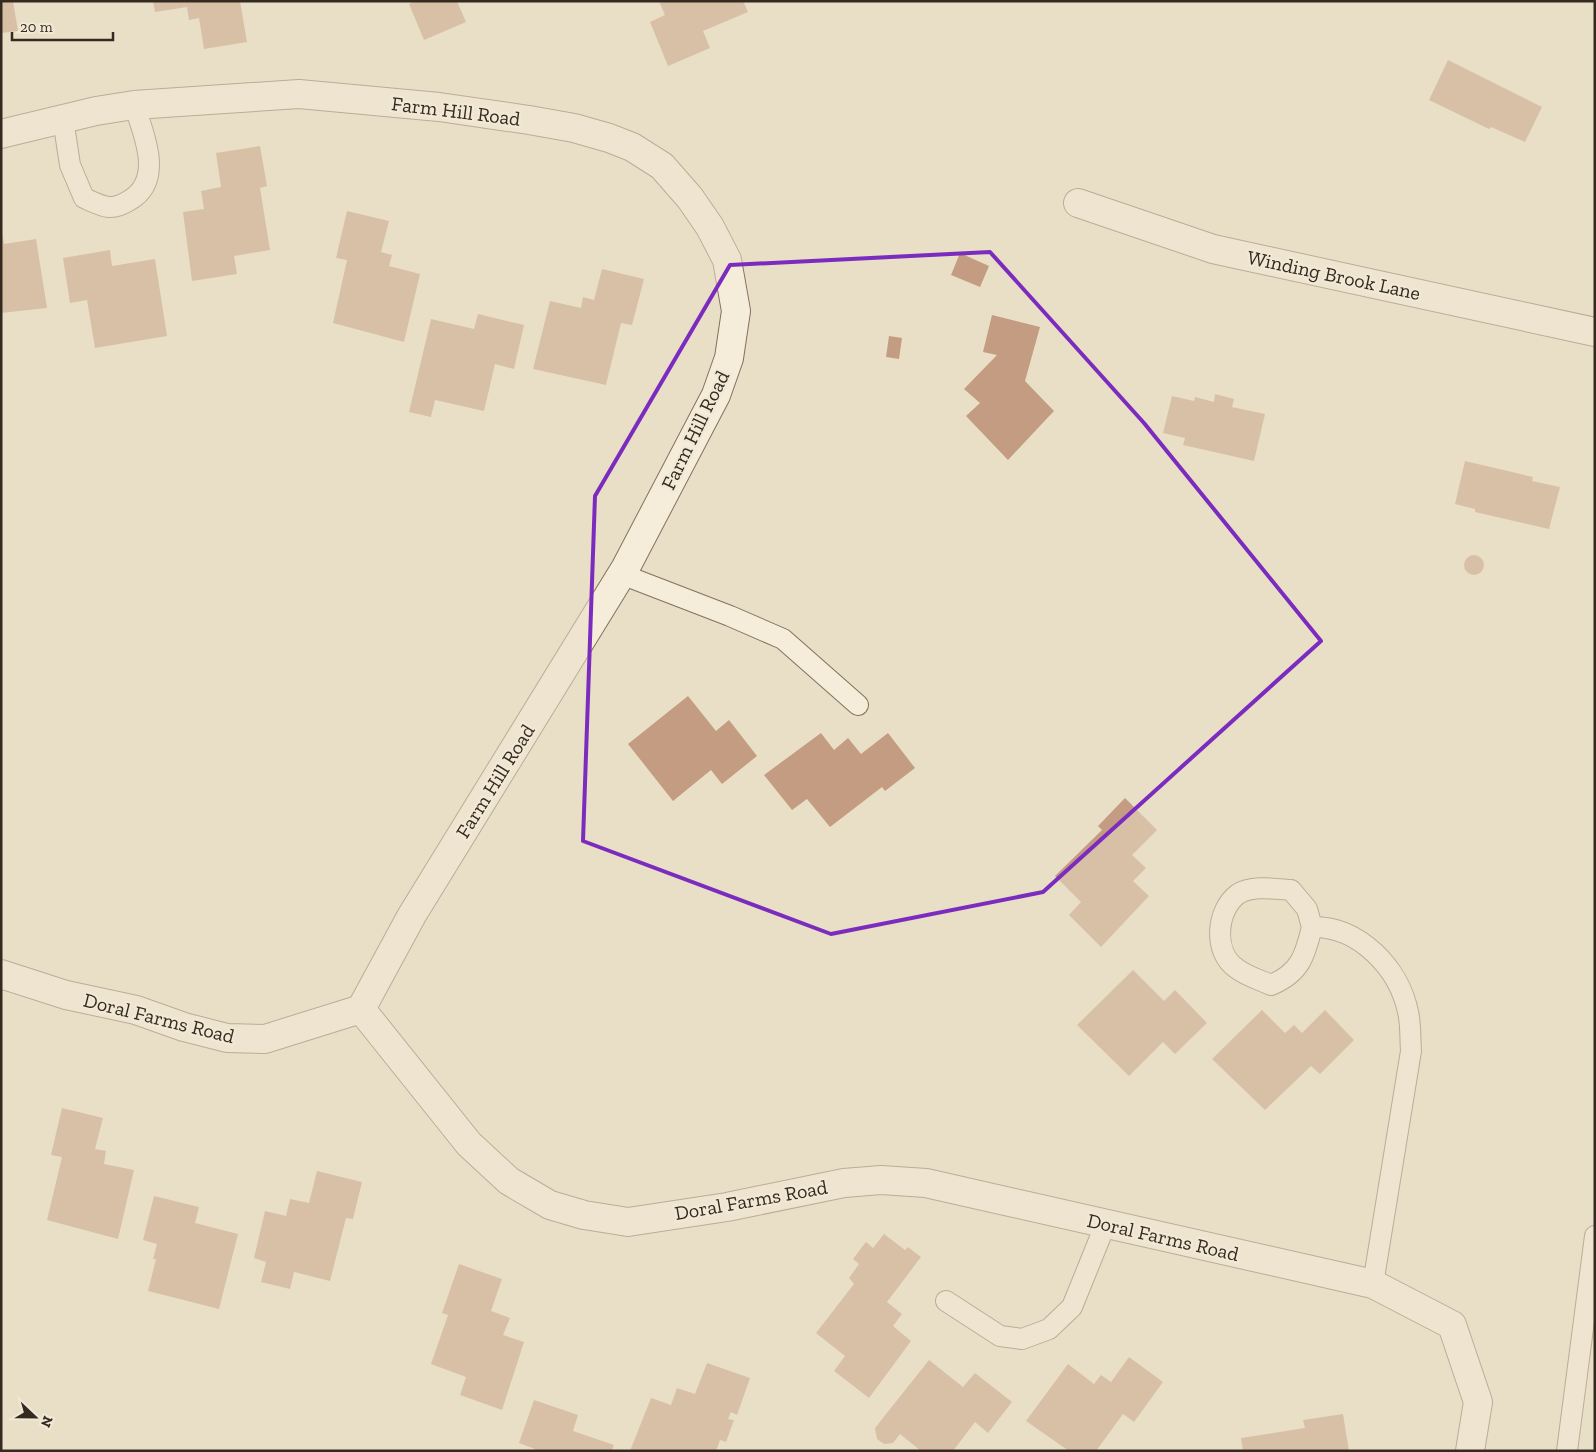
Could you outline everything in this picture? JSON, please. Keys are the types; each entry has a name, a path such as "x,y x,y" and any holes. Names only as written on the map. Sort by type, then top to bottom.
{"street":[{"name":"Farm Hill Road","path":"1,134 134,106 299,94 439,107 574,128 632,147 662,166 690,198 710,227 727,260 736,311 729,358 716,395 621,574 412,915 361,1009"},
{"name":"Winding Brook Lane","path":"1078,203 1213,249 1595,332"},
{"name":"Doral Farms Road","path":"1,974 66,995 136,1010 184,1027 227,1038 265,1040 361,1009 469,1144 509,1181 550,1205 584,1216 628,1222 727,1207 844,1183 881,1180 926,1183 1373,1284 1452,1325 1478,1402 1470,1451"}],"lane":[{"path":"62,120 70,165 84,198 100,205 117,208 139,195 149,177 147,145 134,106"},
{"path":"621,574 730,616 783,639 858,705"},
{"path":"1261,888 1291,890 1307,909 1312,927 1307,948 1298,968 1283,980 1271,985 1235,968 1221,942 1220,924 1225,910 1239,894 1261,888"},
{"path":"1312,927 1328,927 1349,934 1371,949 1387,967 1408,1012 1410,1051 1373,1284"},
{"path":"946,1301 1000,1336 1022,1339 1049,1329 1072,1306 1106,1223"},
{"path":"1567,1451 1595,1236"}],"highlighted area":[{"path":"990,252 1144,423 1321,641 1043,892 831,934 583,841 595,496 730,265"}],"building":[{"path":"1,1 13,1 18,31 1,33"},
{"path":"153,1 240,1 247,42 204,49 199,18 189,20 187,7 155,12"},
{"path":"416,1 457,1 466,22 424,40 409,4"},
{"path":"659,1 743,1 748,12 703,31 710,48 668,66 650,22 665,15"},
{"path":"1448,60 1542,107 1525,142 1491,127 1489,129 1429,100"},
{"path":"260,146 267,186 260,188 270,250 234,256 237,274 192,281 183,212 204,209 201,191 221,187 216,153"},
{"path":"347,211 389,221 381,252 392,255 389,266 420,274 404,342 333,323 347,260 336,258"},
{"path":"2,233 4,244 36,239 47,308 1,313"},
{"path":"110,250 112,266 155,259 167,336 95,348 87,300 70,303 63,258"},
{"path":"960,253 989,266 980,287 951,275"},
{"path":"602,269 644,279 632,325 621,323 606,385 533,369 550,301 581,308 583,297 594,300"},
{"path":"478,314 524,325 514,369 495,364 484,411 435,400 431,417 409,412 431,319 474,329"},
{"path":"992,315 1040,327 1025,381 1054,411 1008,460 966,416 980,403 964,389 997,355 983,352"},
{"path":"889,336 902,338 899,359 886,357"},
{"path":"1215,394 1234,399 1232,407 1265,414 1254,461 1183,445 1185,438 1163,433 1172,396 1194,401 1195,397 1214,402"},
{"path":"1465,461 1533,477 1532,481 1560,487 1549,529 1475,512 1475,509 1455,504"},
{"path":"1474,555 1481,558 1484,565 1481,572 1474,575 1467,572 1464,565 1467,558"},
{"path":"688,696 716,731 729,720 757,756 722,784 711,770 673,801 628,744"},
{"path":"821,733 834,750 848,738 861,754 888,733 915,768 885,791 882,787 830,827 807,799 792,810 764,775"},
{"path":"1125,798 1157,830 1132,855 1146,868 1133,881 1149,896 1101,947 1069,915 1081,902 1055,876 1102,830 1098,826"},
{"path":"1133,970 1164,1001 1175,990 1207,1023 1175,1054 1163,1042 1129,1076 1077,1025"},
{"path":"1262,1010 1285,1033 1294,1025 1302,1033 1325,1010 1354,1040 1320,1074 1311,1066 1265,1110 1212,1059"},
{"path":"62,1108 103,1118 95,1149 106,1151 104,1164 134,1170 118,1239 47,1220 62,1157 51,1155"},
{"path":"317,1171 362,1182 353,1219 346,1218 330,1281 294,1272 290,1289 261,1282 266,1262 254,1258 265,1211 286,1216 290,1199 309,1203"},
{"path":"154,1196 199,1207 195,1223 238,1234 219,1309 148,1291 156,1259 153,1259 157,1244 143,1240"},
{"path":"884,1234 905,1250 908,1247 921,1257 887,1302 902,1314 893,1326 911,1341 869,1398 834,1371 845,1356 816,1333 854,1284 849,1278 859,1264 853,1259 866,1242 873,1248"},
{"path":"459,1264 502,1279 491,1311 510,1318 503,1335 524,1342 502,1410 460,1395 466,1377 431,1364 448,1315 442,1313"},
{"path":"1129,1357 1163,1382 1134,1422 1123,1414 1096,1451 1069,1451 1026,1421 1068,1364 1094,1384 1101,1375 1111,1382"},
{"path":"929,1360 963,1387 975,1373 1012,1402 988,1433 975,1422 953,1451 921,1451 900,1434 893,1443 884,1444 877,1439 875,1428"},
{"path":"707,1363 750,1378 737,1415 731,1412 728,1419 734,1420 726,1442 720,1440 716,1451 630,1451 651,1398 671,1405 677,1388 695,1394"},
{"path":"534,1400 578,1415 573,1431 614,1445 612,1451 534,1451 535,1449 519,1443"},
{"path":"1343,1414 1349,1451 1243,1451 1241,1438 1305,1428 1303,1420"}]}
